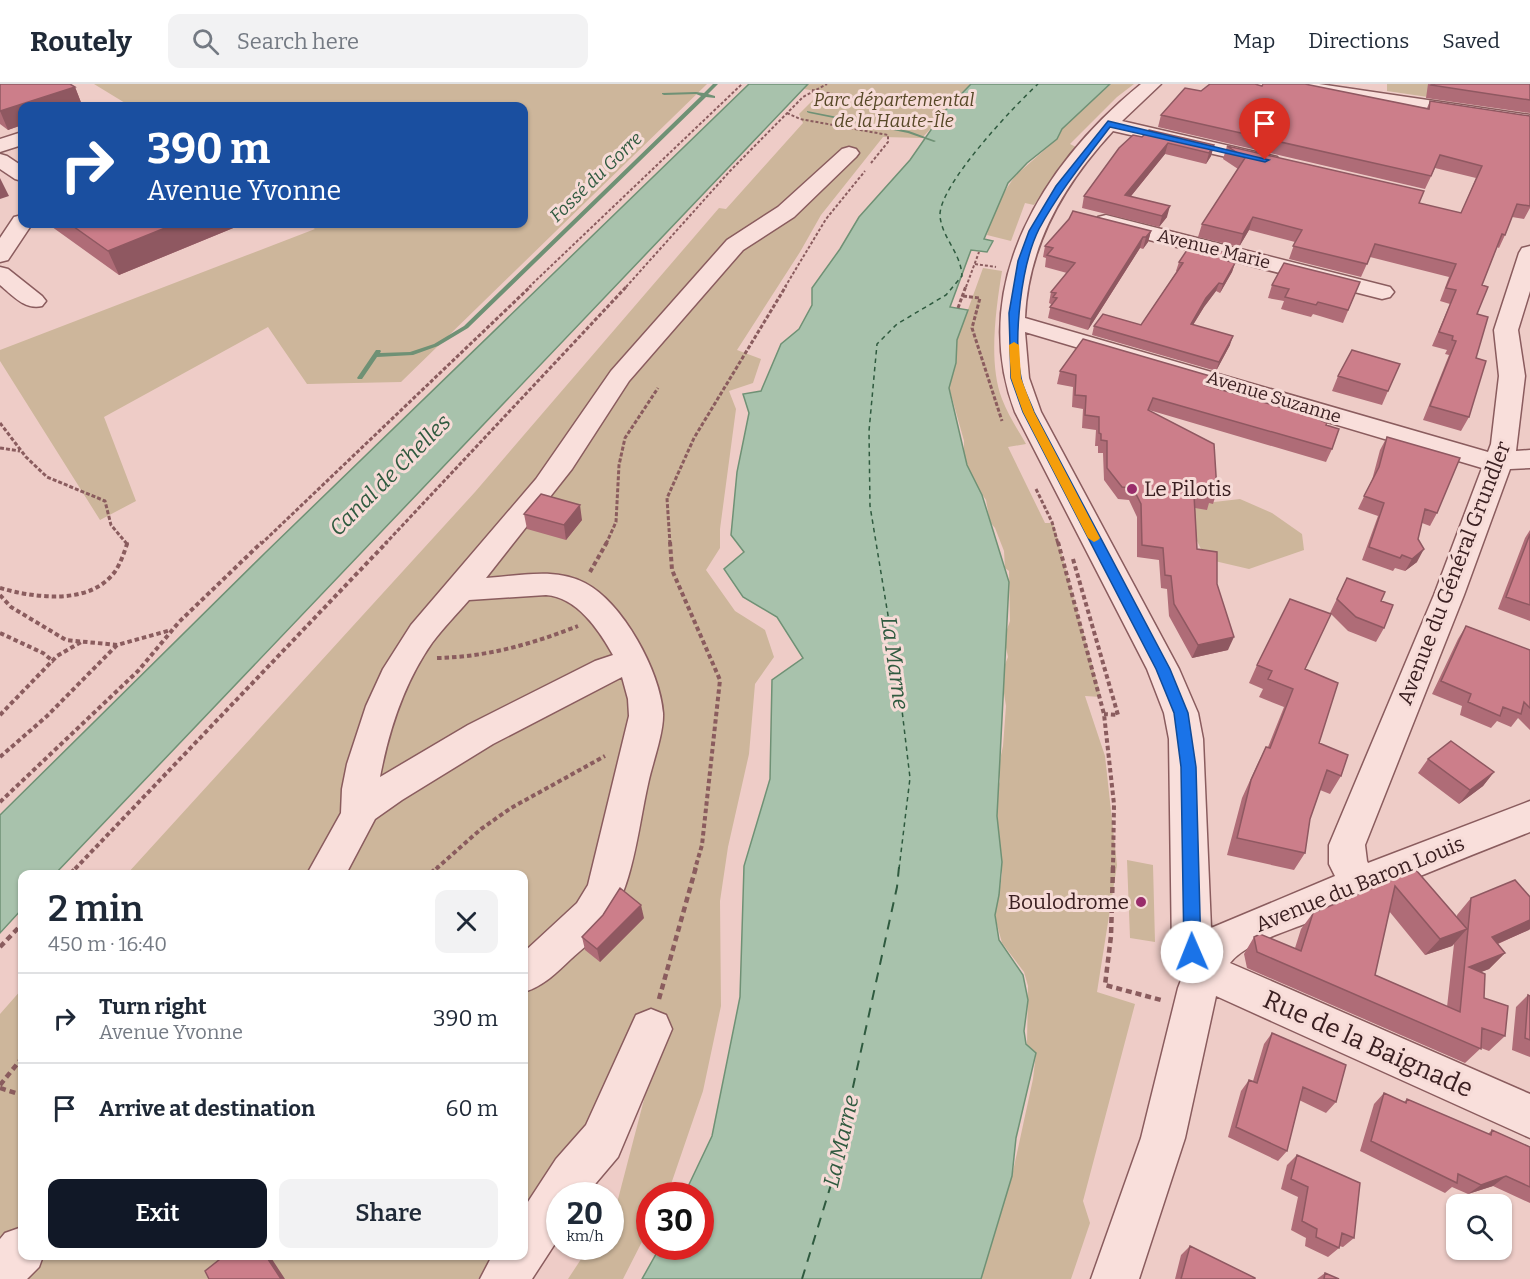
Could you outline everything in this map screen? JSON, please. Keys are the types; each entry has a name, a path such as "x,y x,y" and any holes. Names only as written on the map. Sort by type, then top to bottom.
{"street":[{"path":"1152,84 1124,106 1073,167 1066,212 1025,253 1017,286 1014,323 1016,378 1028,412 1163,669 1181,713 1189,767 1192,952 1200,967 1206,971"},
{"path":"1281,84 1530,121"},
{"path":"1108,124 1294,166"},
{"path":"0,146 18,139"},
{"path":"328,870 346,842 360,810 360,788 384,698 407,655 422,633 561,466 587,429 608,391 717,263 742,239 786,212 849,153"},
{"path":"0,160 18,172"},
{"name":"Avenue Marie","path":"1066,212 1382,292"},
{"path":"0,255 12,240 13,225"},
{"name":"Avenue du Général Grundler","path":"1360,884 1348,864 1347,845 1445,606 1515,460 1507,430 1512,376 1506,330 1530,253"},
{"path":"0,274 34,301"},
{"name":"Avenue Suzanne","path":"1014,323 1037,327 1489,461 1515,460"},
{"path":"461,588 478,590 556,585 573,590 604,616 641,683 647,702 646,716 606,888 591,915 548,956 528,971"},
{"path":"360,810 420,768 454,749 607,670 630,662"},
{"name":"Avenue du Baron Louis","path":"1115,1279 1163,1138 1198,988 1212,956 1222,942 1238,933 1530,816"},
{"path":"1191,901 1206,921 1221,929 1238,933"},
{"name":"Rue de la Baignade","path":"1206,971 1530,1116"},
{"path":"528,1244 572,1175 602,1141 651,1029"},
{"path":"0,1273 18,1254"},
{"path":"504,1279 516,1260"}],"path":[{"path":"0,802 138,670 172,630 742,84"},
{"path":"74,870 429,498 674,236 730,171 811,90 827,84"},
{"path":"811,90 869,101"},
{"path":"651,1029 702,845 720,680 672,570 667,498 694,438 826,219 888,142 888,135 800,119 788,113"},
{"path":"958,308 979,252"},
{"path":"975,264 998,267"},
{"path":"573,590 588,576 610,537 616,522 621,451 632,426 658,388"},
{"path":"0,423 21,451 54,482 105,501 111,525 127,544 113,574 90,589 74,594 37,597 0,588"},
{"path":"0,448 21,451"},
{"path":"1042,501 1054,512"},
{"path":"1049,515 1104,714 1114,804 1111,936 1105,986 1167,1002"},
{"path":"1070,550 1118,715 1104,714"},
{"path":"0,595 22,615 66,640 117,645 172,630"},
{"path":"407,655 450,658 485,655 564,632 604,616"},
{"path":"0,633 43,653 54,662"},
{"path":"0,715 54,662 57,656 81,641"},
{"path":"0,757 47,716 117,645"},
{"path":"435,870 481,829 511,808 614,752 639,745"},
{"path":"0,947 18,928"},
{"path":"18,1063 0,1087 18,1094"}],"green space":[{"path":"94,84 707,84 401,382 307,384 268,327 104,417 136,501 100,520 0,361 0,350 314,228 528,228 528,102 123,102"},
{"name":"Parc départemental de la Haute-Île","path":"808,84 971,84 922,138 883,137 821,215 737,350 761,359 753,383 729,391 736,409 720,529 720,548 706,570 735,611 765,630 774,657 755,684 749,754 728,847 720,901 721,1006 703,1091 672,1182 636,1182 636,1254 623,1279 568,1279 580,1260 624,1260 622,1182 665,1019 550,1182 546,1182 546,1188 528,1213 528,870 131,870 475,492 719,208 726,209 803,123 799,114 821,92 804,89"},
{"path":"1111,84 1134,84 1117,97 1070,144 1076,147 1034,205 1025,203 1011,241 987,235 993,209 1015,176 1057,139 1062,129"},
{"path":"1387,84 1530,84 1530,112 1387,91"},
{"path":"983,268 1002,271 994,335 995,369 1004,405 1026,444 1008,447 1045,523 1053,523 1101,697 1085,696 1105,756 1117,865 1097,992 1135,1004 1083,1201 1090,1223 1071,1279 981,1279 1012,1176 1033,1079 1036,1053 1027,1044 1028,986 1024,972 1002,943 995,917 1002,875 997,823 1000,781 998,769 1003,746 1006,706 1001,674 1008,657 1004,638 1010,621 1009,571 1005,568 1004,551 995,528 990,522 986,500 965,470 967,464 964,461 964,441 949,387 956,363 957,340"},
{"path":"1240,499 1272,513 1302,534 1304,550 1249,569 1206,559 1192,531 1154,509"},
{"name":"Boulodrome","path":"1127,860 1153,865 1155,942 1130,938"},
{"path":"18,994 18,1260 493,1260 478,1279 0,1279 0,1014"}],"water":[{"name":"Canal de Chelles","path":"749,84 808,84 59,870 18,870 18,913 0,933 0,815 265,553"},
{"name":"La Marne","path":"971,84 1110,84 1062,129 1057,139 1027,163 1008,183 984,239 993,241 987,252 971,250 950,307 968,310 957,340 956,363 949,388 967,465 982,495 1009,582 997,816 1002,862 995,915 999,940 1023,975 1028,1000 1024,1031 1026,1044 1036,1053 1016,1138 1012,1176 981,1279 642,1279 653,1260 714,1260 714,1182 690,1182 712,1136 740,997 744,866 770,779 772,680 803,658 777,617 743,597 724,569 744,552 731,535 737,472 749,413 743,394 761,391 781,344 799,329 812,305 812,288 840,249 859,217 910,160 942,114"}],"building":[{"path":"0,84 70,84 75,87 28,102 18,102 18,105 0,111"},
{"path":"1210,84 1262,86 1263,84 1305,84 1429,109 1430,101 1530,116 1530,206 1517,204 1505,235 1502,234 1482,285 1488,287 1477,314 1488,317 1476,358 1486,361 1469,417 1430,406 1456,341 1452,340 1453,336 1439,332 1456,290 1446,288 1456,264 1375,244 1367,264 1293,246 1302,230 1253,217 1243,234 1202,224 1245,158 1227,146 1424,191 1419,203 1461,213 1482,166 1440,155 1431,176 1161,115 1185,88 1201,91"},
{"path":"1530,84 1530,100 1431,85"},
{"path":"1149,130 1214,145 1209,153 1168,143 1125,195 1170,206 1162,216 1084,196 1119,148 1133,135 1142,137"},
{"path":"1073,211 1151,231 1143,237 1091,319 1050,307 1057,298 1053,297 1056,293 1051,292 1075,263 1047,255 1053,248 1045,246 1069,219"},
{"path":"76,228 165,228 108,251"},
{"path":"1191,244 1232,254 1228,261 1235,263 1223,284 1219,283 1206,298 1191,324 1233,336 1219,362 1094,326 1103,314 1141,325 1183,263 1179,262"},
{"path":"1284,263 1360,282 1348,310 1285,297 1289,289 1272,285"},
{"path":"1083,339 1210,376 1205,385 1293,411 1298,402 1304,403 1311,414 1321,417 1320,420 1327,423 1326,425 1339,429 1332,449 1153,398 1148,410 1214,444 1217,491 1211,490 1211,497 1194,495 1197,549 1217,552 1217,584 1234,637 1198,645 1174,604 1171,576 1165,575 1163,548 1142,545 1141,504 1133,488 1122,487 1107,468 1107,441 1101,440 1099,417 1085,415 1086,396 1075,395 1076,375 1060,371"},
{"path":"1352,350 1400,364 1388,391 1338,376"},
{"path":"1387,437 1460,458 1437,513 1425,509 1418,539 1424,549 1412,559 1402,555 1400,558 1369,547 1384,503 1364,496 1379,467"},
{"path":"541,494 580,505 564,525 524,514"},
{"path":"1530,534 1530,605 1506,597"},
{"path":"1347,578 1385,592 1381,601 1393,605 1384,628 1356,617 1337,599"},
{"path":"1290,599 1331,614 1305,669 1338,683 1319,743 1348,755 1341,776 1327,770 1310,819 1305,853 1237,838 1251,780 1266,747 1270,748 1293,689 1268,679 1272,671 1257,665"},
{"path":"1466,626 1530,650 1530,708 1524,702 1521,714 1503,707 1500,716 1468,702 1471,694 1441,681"},
{"path":"1451,741 1494,772 1470,790 1428,759"},
{"path":"1416,870 1467,929 1440,939 1395,886 1375,975 1460,1012 1471,898 1515,880 1530,897 1530,920 1492,937 1505,953 1469,967 1485,974 1484,998 1508,1006 1505,1036 1482,1028 1481,1049 1257,952 1254,937 1260,934 1301,951 1313,913"},
{"path":"620,888 641,905 597,949 582,937 603,915"},
{"path":"1528,995 1530,996 1530,1040 1525,1038"},
{"path":"1272,1033 1346,1065 1336,1102 1303,1087 1287,1151 1236,1127 1249,1080 1257,1083"},
{"path":"1384,1093 1406,1103 1407,1099 1491,1135 1492,1130 1530,1147 1530,1187 1506,1176 1481,1185 1458,1174 1457,1183 1371,1141"},
{"path":"1297,1155 1360,1183 1354,1238 1342,1233 1339,1248 1316,1237 1317,1229 1302,1221 1308,1187 1291,1179"},
{"path":"1190,1246 1255,1278 1255,1279 1181,1279"},
{"path":"219,1260 269,1260 281,1279 209,1279 205,1271"},
{"path":"1325,1273 1339,1279 1324,1279"}],"waterway":[{"name":"Fossé du Gorre","path":"705,95 716,84"},
{"path":"664,94 696,93 705,95"},
{"name":"Fossé du Gorre","path":"375,355 411,354 436,345 466,327 705,95"},
{"name":"Fossé du Gorre","path":"705,95 713,97"},
{"path":"809,112 909,132 934,141"},
{"name":"Fossé du Gorre","path":"375,355 378,351"},
{"path":"360,378 375,355"}],"ferry route":[{"path":"899,869 910,778 898,676 870,506 869,431 877,344 897,324 946,295 962,276 958,260 941,224 943,203 964,167 1013,109 1038,84"},
{"path":"802,1279 833,1178 897,887 899,867"}],"slow traffic":[{"path":"1014,345 1016,378 1028,412 1094,538"}],"place":[{"name":"Le Pilotis","path":"1132,489"},
{"name":"Boulodrome","path":"1141,902"}],"route":[{"path":"1192,952 1189,767 1181,713 1163,669 1028,412 1016,378 1014,313 1018,279 1027,245 1060,186 1108,124 1265,160"}]}
